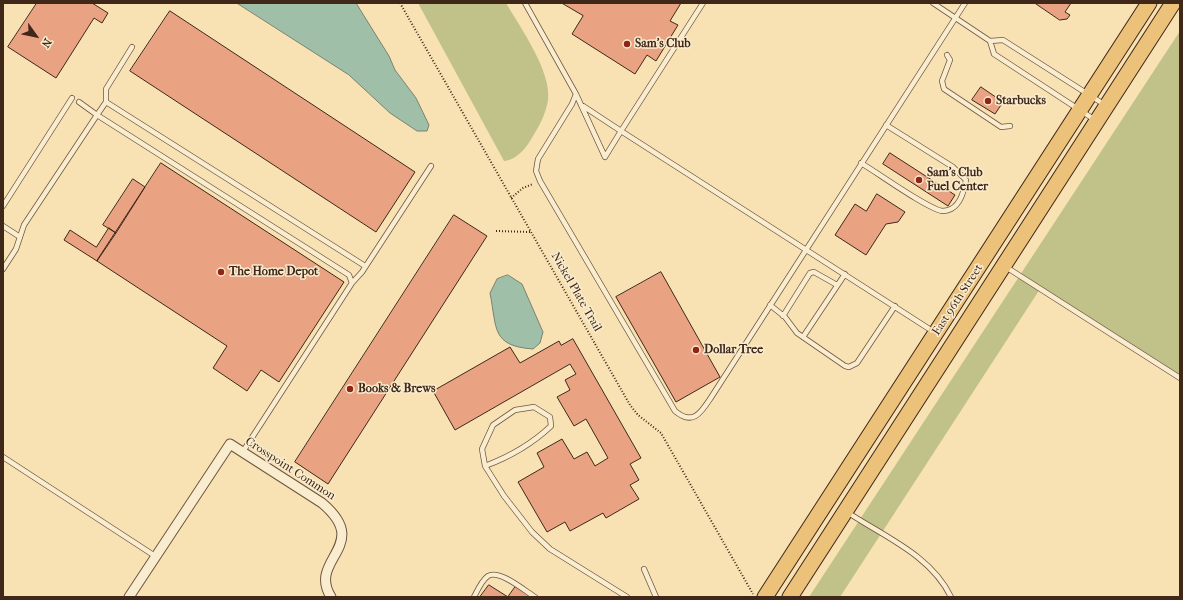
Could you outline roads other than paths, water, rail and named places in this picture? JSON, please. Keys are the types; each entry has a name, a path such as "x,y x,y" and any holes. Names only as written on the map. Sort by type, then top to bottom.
{"main road":[{"name":"East 96th Street","path":"765,597 1150,3"},
{"name":"East 96th Street","path":"790,597 1173,3"},
{"path":"845,511 839,505 839,500 874,443 892,402"}],"street":[{"name":"Crosspoint Common","path":"128,597 230,444 322,503 335,514 343,533 342,542 330,563 326,578 331,597"}],"lane":[{"path":"525,3 576,94 605,156 703,3"},
{"path":"933,3 990,41 994,54 1097,121"},
{"path":"576,94 572,104 538,159 536,171 540,181 676,411 683,417 692,418 701,412 965,3"},
{"path":"990,41 1003,40 1107,106"},
{"path":"3,269 16,249 24,225 106,102 106,89 132,46"},
{"path":"947,54 950,60 942,81 944,89 1001,127 1010,126"},
{"path":"3,206 72,98"},
{"path":"79,102 97,115 349,275 352,283"},
{"path":"106,102 366,266"},
{"path":"582,106 936,333"},
{"path":"861,163 929,205 942,211 950,210 957,203 964,192 966,180 953,167 886,125"},
{"path":"242,453 352,283 362,272 431,166"},
{"path":"3,226 20,237"},
{"path":"1003,265 1180,378"},
{"path":"349,275 362,272"},
{"path":"782,316 810,273 814,272 837,285"},
{"path":"803,337 845,274"},
{"path":"770,305 797,333 845,366 853,366 895,306"},
{"path":"485,466 503,459 539,438 551,426 550,417 534,407 515,410 493,425 482,449 485,466 504,496 532,532 550,549 627,597"},
{"path":"3,457 155,556"},
{"path":"845,511 926,563 939,576 951,597"},
{"path":"644,570 656,597"},
{"path":"474,597 486,576 492,574 506,577 535,597"}],"place":[{"name":"Sam's Club","path":"627,44"},
{"name":"Starbucks","path":"988,101"},
{"name":"Sam's Club Fuel Center","path":"919,180"},
{"name":"The Home Depot","path":"221,272"},
{"name":"Dollar Tree","path":"696,350"},
{"name":"Books & Brews","path":"350,389"}]}
